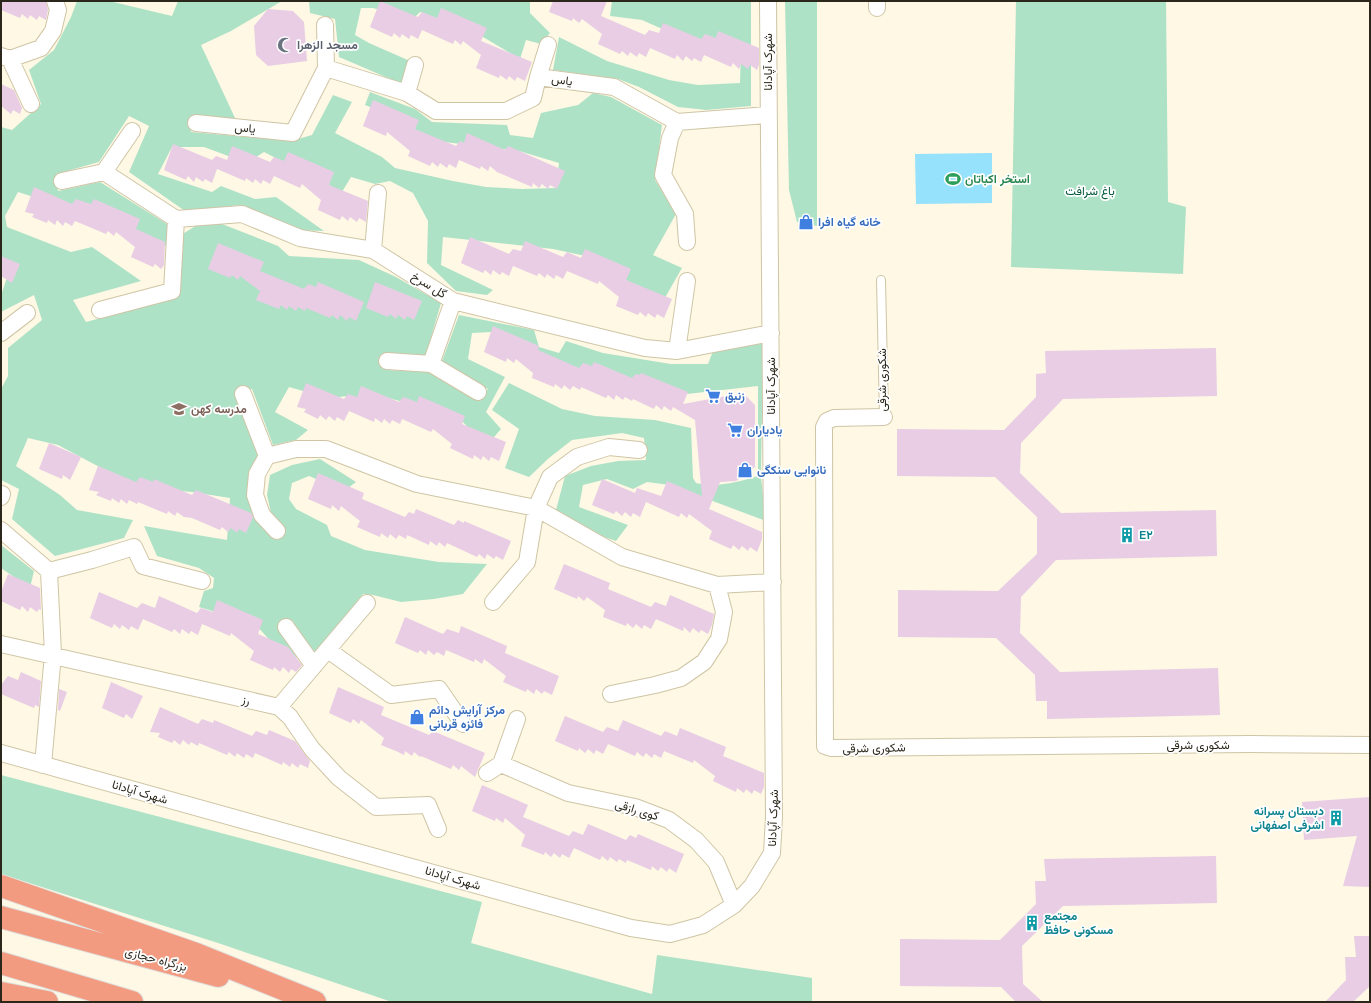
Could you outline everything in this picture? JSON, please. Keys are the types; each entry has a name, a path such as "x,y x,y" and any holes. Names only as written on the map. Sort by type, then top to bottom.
{"highway":[{"path":"1,886 196,954 315,1002"},
{"name":"بزرگراه حجازی","path":"1,916 312,1002"},
{"path":"1,963 132,1002"},
{"path":"1,993 47,1002"}],"street":[{"path":"31,104 5,57 41,48 54,31 58,10 55,1"},
{"name":"شهرک آپادانا","path":"1,753 632,928 670,934 703,925 734,906 752,886 772,854 774,817 768,1"},
{"name":"یاس","path":"196,124 293,133 326,68 325,25"},
{"path":"538,77 548,45"},
{"path":"407,94 415,65"},
{"name":"یاس","path":"326,68 407,94 436,111 506,111 533,98 538,77 614,87 677,122"},
{"path":"687,242 685,214 663,175 670,138 677,122 768,116"},
{"path":"62,181 104,172 132,131"},
{"path":"100,310 172,291 176,219 104,172"},
{"path":"373,250 378,193"},
{"name":"گل سرخ","path":"176,219 242,214 300,238 373,250 453,301 645,348 677,351 771,333"},
{"path":"677,351 687,281"},
{"path":"431,364 453,301"},
{"path":"1,333 27,313"},
{"path":"387,362 431,364 478,392"},
{"path":"243,394 267,456"},
{"name":"شکوری شرقی","path":"884,417 834,418 827,421 824,427 825,746 831,748 1243,744 1370,745"},
{"path":"493,602 527,562 536,508 550,477 577,457 609,447 639,450"},
{"path":"277,531 262,515 256,495 257,474 267,456 296,449 326,448 417,484 536,508 622,557 717,585 773,582"},
{"path":"1,530 49,571 52,656 43,765"},
{"path":"49,571 134,547 143,566 202,581"},
{"path":"610,694 681,678 704,662 719,639 724,612 717,585"},
{"path":"367,603 279,707 290,718 312,749 339,778 376,807 428,805 438,829"},
{"path":"286,627 314,666"},
{"name":"رز","path":"1,644 279,707"},
{"path":"328,650 391,695 439,689 463,724"},
{"path":"487,773 501,764 518,720"},
{"name":"کوی رازقی","path":"501,764 568,794 635,807 669,820 696,840 716,862 734,906"}],"lane":[{"name":"شکوری شرقی","path":"881,280 884,417"}],"green space":[{"path":"77,1 109,1 172,16 178,1 282,1 231,31 201,45 235,118 190,118 191,132 291,141 312,135 333,95 352,102 335,133 382,157 395,168 486,187 522,189 556,188 559,163 519,151 428,140 403,120 365,105 370,92 415,109 432,122 507,125 510,135 533,138 541,113 578,105 593,93 611,97 662,125 655,180 676,214 653,255 682,268 662,303 590,257 553,249 443,237 441,265 493,290 487,295 456,291 427,263 428,221 413,193 390,181 375,184 351,177 342,192 264,152 247,163 204,147 172,147 158,174 212,192 221,186 255,199 276,197 324,231 294,230 241,205 185,211 129,172 149,126 129,116 99,162 56,174 58,191 100,182 167,224 168,247 84,206 59,205 18,192 5,216 7,227 71,252 92,247 141,281 73,300 86,322 177,297 181,235 197,225 222,224 278,246 289,256 359,260 396,277 441,303 426,355 386,354 379,363 387,370 428,372 479,401 488,389 442,361 459,315 534,330 539,347 559,353 566,341 603,353 671,364 708,364 713,351 763,340 761,477 766,521 670,485 647,482 633,489 607,479 583,485 579,507 628,525 616,541 587,531 556,510 565,476 591,466 618,461 646,460 644,438 622,433 572,440 549,458 529,477 505,468 519,429 492,410 509,383 562,409 595,416 655,420 691,428 693,478 696,483 711,485 735,482 758,476 758,386 687,394 560,370 492,332 472,333 468,359 505,377 486,412 501,429 487,445 451,411 421,407 385,397 373,401 349,396 328,398 289,387 275,412 308,430 296,440 273,445 252,389 236,388 260,457 257,520 278,540 285,533 271,513 267,495 270,475 292,465 320,459 356,482 344,491 309,476 292,483 289,499 296,509 327,525 331,536 365,550 439,562 487,564 463,594 434,599 401,602 363,594 315,655 292,620 282,620 280,630 297,658 277,648 255,624 199,607 204,591 213,588 214,578 199,568 157,556 144,526 227,540 230,498 192,492 147,488 107,471 58,445 28,438 16,466 60,495 77,510 133,520 124,538 55,556 12,519 19,489 1,480 1,389 8,376 8,348 42,320 34,295 1,312 1,295 11,266 1,259 1,127 12,130 41,104 29,70 54,50 71,17"},
{"path":"309,1 530,1 530,13 550,33 541,44 526,40 520,59 483,37 420,12 412,20 373,8 361,8 355,35 369,43 410,61 402,84 339,57 335,19 310,13"},
{"path":"612,1 751,1 751,106 706,110 678,107 639,87 618,79 553,70 559,37 607,61 669,80 698,85 740,83 741,48 696,44 642,20 610,16"},
{"path":"785,1 817,1 817,226 797,222 789,190"},
{"name":"باغ شرافت","path":"1016,1 1166,1 1168,202 1186,207 1183,274 1011,267"},
{"path":"1,545 34,571 30,588 1,568"},
{"path":"1,775 482,902 471,943 652,994 657,955 812,978 812,1002 392,1002 218,943 1,874"}],"water":[{"name":"استخر اکباتان","path":"992,153 992,203 916,204 915,154"}],"building":[{"path":"1,1 46,1 48,10 46,20 39,16 37,20 30,15 28,19 22,14 20,18 1,10"},
{"path":"380,1 418,17 422,12 437,18 441,8 487,28 481,41 532,62 525,81 517,77 515,81 509,76 507,80 500,75 499,78 476,68 481,55 463,41 461,45 455,40 453,44 422,30 418,39 411,35 409,39 402,34 400,38 394,33 392,37 370,27"},
{"path":"553,1 607,1 601,16 645,35 649,30 659,33 663,23 701,39 705,34 716,38 718,31 759,48 759,65 757,70 750,65 748,69 741,64 739,69 733,63 731,67 704,55 701,62 694,58 692,61 686,56 683,61 677,55 675,59 650,48 646,57 639,53 637,57 630,52 628,56 622,51 620,54 598,44 602,34 582,19 579,23 573,18 572,21 549,12"},
{"path":"268,9 293,11 304,22 307,61 268,66 256,55 254,26"},
{"path":"1,84 14,90 22,108 20,114 13,110 11,114 1,106"},
{"path":"373,100 419,120 415,129 456,146 460,141 464,143 467,133 505,150 508,146 565,171 557,189 550,185 548,189 542,184 539,188 533,183 532,187 497,172 490,166 488,171 481,166 480,169 459,160 456,168 449,164 447,168 440,163 438,167 432,162 430,166 408,156 410,151 387,132 386,136 363,126"},
{"path":"173,144 212,160 216,156 227,160 232,146 270,162 274,157 284,161 288,152 334,172 329,185 368,201 366,222 359,218 357,222 350,217 348,221 342,216 340,220 318,210 321,200 302,184 300,188 274,176 270,184 263,180 261,184 255,179 253,183 246,178 245,181 217,169 212,183 205,179 203,182 196,177 194,182 188,176 186,180 164,170"},
{"path":"34,187 72,204 76,199 91,204 94,199 140,219 136,229 165,242 164,265 161,269 155,264 153,267 131,257 135,247 116,232 114,236 108,231 106,234 75,221 72,226 65,222 63,226 57,220 55,225 48,220 47,223 32,217 34,214 25,212"},
{"path":"470,237 509,254 513,249 521,251 525,241 563,257 567,252 581,258 585,249 631,269 626,280 672,299 664,318 657,314 655,318 648,313 646,317 640,312 638,315 616,306 619,297 599,281 598,284 567,271 563,279 556,275 554,279 547,274 545,278 539,273 537,276 513,266 509,276 502,272 500,275 493,270 491,275 485,270 483,273 461,263"},
{"path":"218,243 264,262 260,271 304,289 308,284 316,287 318,282 364,302 356,321 349,317 347,321 340,315 338,320 332,315 330,318 306,308 305,311 298,307 296,311 289,306 287,310 281,305 279,309 256,300 260,291 240,276 238,280 232,275 230,278 208,269"},
{"path":"1,256 20,264 12,283 1,276"},
{"path":"375,282 422,301 414,320 407,316 405,320 398,315 396,319 390,314 388,317 366,308"},
{"path":"493,326 539,346 538,350 579,368 583,363 592,366 594,362 632,378 636,374 640,375 641,373 688,392 683,404 743,393 755,405 755,467 736,481 720,482 709,509 762,532 762,539 757,552 750,547 748,551 742,546 739,550 733,545 731,549 709,539 712,531 689,514 687,518 681,513 679,517 646,502 640,517 633,513 631,517 625,512 622,516 616,511 614,514 592,505 602,479 635,493 637,488 661,496 667,481 702,496 695,420 673,407 671,411 664,406 662,410 656,405 654,409 633,399 632,401 625,397 623,400 616,395 614,400 608,395 606,398 581,387 580,390 573,386 570,390 564,385 562,389 555,384 554,387 532,378 533,373 516,359 514,363 507,358 506,362 484,352"},
{"name":"E۲","path":"1216,348 1217,396 1063,399 1021,443 1020,473 1061,513 1216,510 1217,556 1056,560 1021,597 1020,633 1060,672 1218,668 1220,715 1047,719 1047,701 1036,701 1035,675 996,638 898,637 898,590 998,591 1037,554 1037,517 995,477 897,476 897,429 1004,430 1036,397 1036,374 1046,373 1045,351"},
{"path":"306,383 344,399 348,394 357,397 361,386 399,402 403,397 417,402 419,396 465,416 462,424 506,442 499,461 491,457 489,461 483,456 481,460 474,455 473,459 450,448 452,444 433,429 431,432 402,419 400,424 392,420 390,424 384,419 382,423 375,418 374,422 349,411 344,421 337,417 335,421 329,416 326,420 320,415 318,419 304,412 306,409 297,407"},
{"path":"49,443 81,457 70,480 63,475 62,479 39,469"},
{"path":"98,466 136,482 140,477 153,482 154,479 192,495 196,490 251,513 253,517 246,533 239,529 237,533 231,528 228,532 222,527 220,530 192,518 184,517 177,512 175,516 168,511 167,514 138,502 137,504 129,500 127,504 121,499 119,503 112,498 111,501 96,495 99,492 89,490"},
{"path":"318,473 364,493 362,499 405,517 409,512 414,514 416,509 454,525 458,520 464,523 464,521 511,541 503,560 496,556 494,559 487,554 485,559 479,554 477,557 447,543 445,547 439,542 437,546 430,541 429,545 407,535 406,539 399,535 396,539 390,534 388,538 381,533 380,537 357,527 360,521 341,506 339,511 332,505 331,509 308,499"},
{"path":"564,564 610,583 608,589 651,607 655,602 666,606 670,595 714,614 712,625 708,634 701,630 699,633 693,628 690,633 684,627 683,631 656,619 651,629 644,625 642,629 636,624 633,628 627,623 626,626 603,617 605,610 587,597 584,601 578,596 577,599 554,589"},
{"path":"8,574 40,588 41,610 39,609 37,612 30,607 28,612 22,606 20,610 1,601 1,592"},
{"path":"99,592 137,608 142,603 155,608 159,596 197,613 201,608 213,612 217,600 263,620 258,634 288,647 302,665 296,672 291,669 289,673 283,667 280,672 274,667 273,670 250,660 254,651 231,633 230,636 202,624 198,635 191,631 189,634 182,629 180,634 174,629 172,632 143,619 138,630 131,626 129,630 122,625 120,629 114,624 112,628 90,618"},
{"path":"405,617 443,634 447,629 459,633 461,626 507,646 505,653 559,676 552,695 544,691 542,694 536,689 534,694 527,689 526,692 503,682 506,676 484,659 482,664 475,659 474,662 446,650 444,656 437,652 434,655 428,650 426,655 420,650 418,653 395,643"},
{"path":"21,672 41,681 39,707 35,705 34,708 1,694 1,685 8,676 18,680"},
{"path":"111,682 143,696 132,719 126,714 124,718 102,708"},
{"path":"338,687 384,707 381,715 429,735 433,731 485,753 475,777 461,766 459,770 453,765 451,769 421,756 420,757 414,752 412,756 405,751 404,755 381,745 384,738 361,720 359,724 353,719 351,723 329,713"},
{"path":"59,689 67,692 60,711 58,710"},
{"path":"160,707 198,724 202,719 213,723 214,720 252,736 256,731 267,735 269,730 295,741 310,761 308,768 300,764 298,768 292,763 290,767 283,762 282,765 255,753 253,758 246,754 244,758 237,753 235,757 229,752 227,755 199,743 198,746 191,742 189,745 183,740 180,745 174,740 172,743 158,737 160,733 150,732"},
{"path":"565,716 603,732 607,727 618,731 623,720 661,736 665,731 677,736 680,728 726,747 723,756 764,773 764,787 761,794 754,790 752,794 746,789 744,793 737,788 736,792 713,781 715,776 694,760 693,763 664,751 661,758 654,754 652,758 646,753 643,757 637,752 635,756 608,744 603,754 596,750 594,754 588,749 585,753 579,748 578,751 555,741"},
{"path":"482,785 528,805 523,817 569,836 573,831 583,835 588,824 626,840 630,835 636,838 638,834 684,854 676,873 669,868 667,872 661,867 658,871 652,866 651,870 627,860 626,863 619,859 617,862 610,857 608,861 602,856 600,860 574,848 569,858 562,854 560,858 554,853 551,857 545,852 544,855 521,846 525,835 505,818 503,823 496,818 495,821 472,811"},
{"name":"دبستان پسرانه اشرفی اصفهانی","path":"1370,797 1370,887 1343,886 1357,836 1304,840 1302,802"},
{"name":"مجتمع مسکونی حافظ","path":"1216,856 1217,903 1063,906 1022,946 1023,984 1043,1002 1016,1002 1001,987 900,986 900,939 1000,940 1036,904 1035,881 1046,881 1044,859"},
{"path":"1354,936 1370,936 1370,986 1353,1002 1325,1002 1346,980 1345,957 1356,957"}],"place":[{"name":"مسجد الزهرا","path":"285,45"},
{"name":"استخر اکباتان","path":"953,179"},
{"name":"خانه گیاه افرا","path":"806,222"},
{"name":"زنبق","path":"713,396"},
{"name":"مدرسه کهن","path":"179,409"},
{"name":"یادیاران","path":"735,430"},
{"name":"نانوایی سنکگی","path":"745,470"},
{"name":"E۲","path":"1127,535"},
{"name":"مرکز آرایش دائم فائزه قربانی","path":"417,717"},
{"name":"دبستان پسرانه اشرفی اصفهانی","path":"1336,818"},
{"name":"مجتمع مسکونی حافظ","path":"1032,923"}]}
